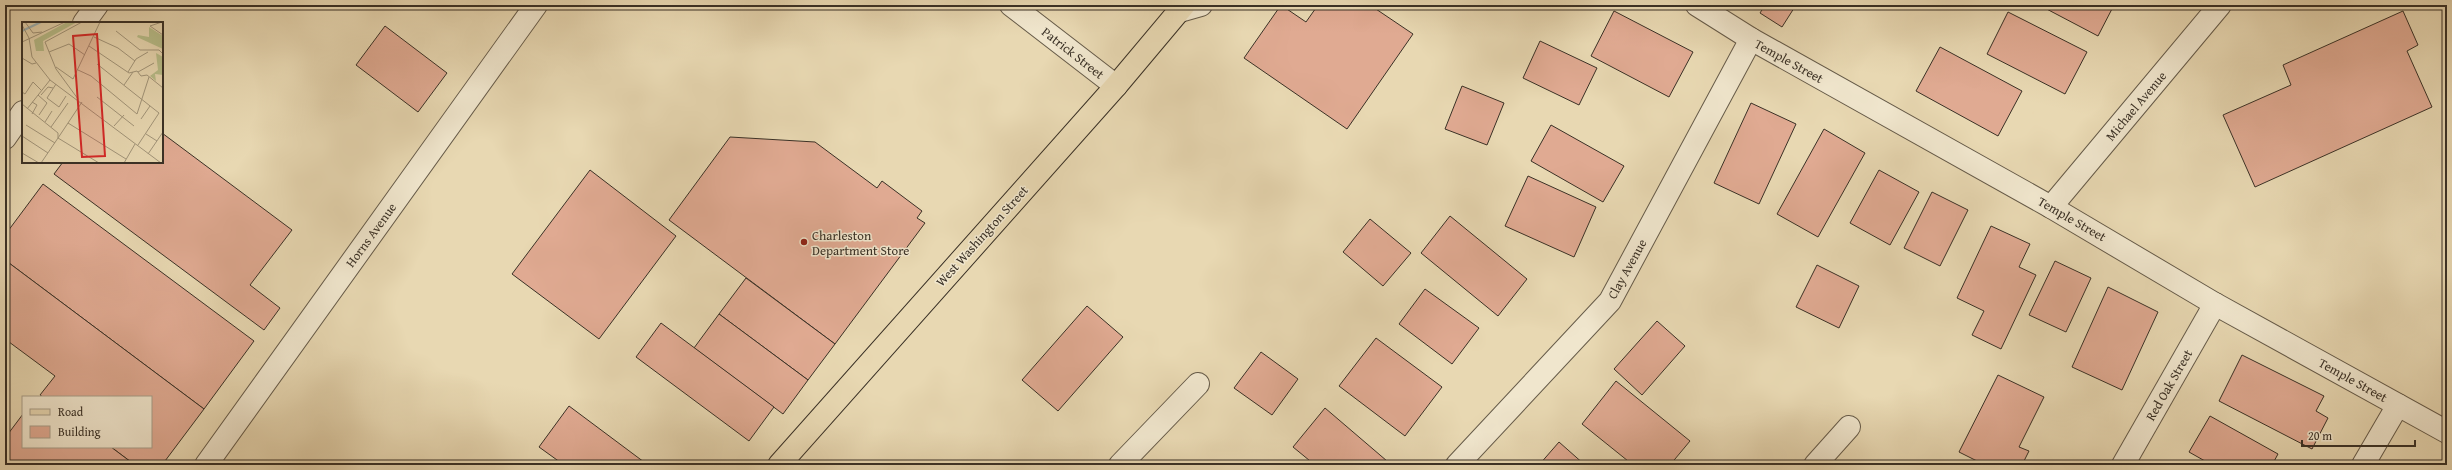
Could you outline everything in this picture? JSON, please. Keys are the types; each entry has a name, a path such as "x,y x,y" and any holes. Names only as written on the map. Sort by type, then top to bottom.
{"main road":[{"name":"West Washington Street","path":"779,465 1116,86 1182,8"}],"street":[{"path":"85,22 97,5"},
{"name":"Horns Avenue","path":"206,465 536,5"},
{"name":"Patrick Street","path":"1011,5 1116,86"},
{"path":"1182,8 1200,5"},
{"name":"Temple Street","path":"1697,5 1751,39 2051,207 2215,304 2447,432"},
{"name":"Michael Avenue","path":"2051,207 2220,5"},
{"name":"Clay Avenue","path":"1457,465 1610,302 1751,39"},
{"path":"5,138 22,113"},
{"name":"Red Oak Street","path":"2123,465 2215,304"},
{"path":"1120,465 1198,384"},
{"path":"2363,465 2398,405"},
{"path":"1815,465 1849,427"}],"building":[{"path":"1281,5 1306,22 1318,5 1370,5 1413,34 1347,129 1244,58"},
{"path":"1765,5 1796,5 1782,27 1760,13"},
{"path":"2039,5 2114,5 2098,36"},
{"path":"1614,11 1693,52 1669,97 1591,56"},
{"path":"2403,11 2418,45 2407,51 2432,107 2255,187 2223,115 2291,85 2283,65"},
{"path":"2008,12 2087,52 2065,94 1987,54"},
{"path":"385,26 447,73 418,112 356,65"},
{"path":"1540,41 1597,68 1579,105 1523,78"},
{"path":"1940,47 2022,91 1998,136 1916,91"},
{"path":"1462,86 1504,103 1487,145 1445,129"},
{"path":"1751,103 1796,124 1759,204 1714,183"},
{"path":"1551,125 1624,166 1603,202 1531,161"},
{"path":"1824,129 1865,153 1818,237 1777,214"},
{"path":"163,134 292,230 250,285 280,308 264,330 54,174 62,163 163,163"},
{"name":"Charleston Department Store","path":"730,137 815,142 877,188 882,181 922,211 917,218 925,223 835,344 669,220"},
{"path":"590,170 676,236 599,339 512,274"},
{"path":"1879,170 1919,192 1890,245 1850,223"},
{"path":"1528,176 1596,207 1574,257 1505,226"},
{"path":"43,184 254,341 204,409 5,260 5,235"},
{"path":"1932,192 1968,210 1940,266 1904,248"},
{"path":"1450,216 1527,279 1498,316 1421,253"},
{"path":"1370,219 1411,253 1383,286 1343,252"},
{"path":"1991,226 2030,244 2019,267 2036,275 2001,349 1972,335 1984,311 1957,298"},
{"path":"5,260 204,409 162,465 135,465 112,448 152,448 152,396 42,396 40,395 55,376 5,339"},
{"path":"2055,261 2091,278 2066,332 2029,315"},
{"path":"1817,265 1859,286 1839,328 1796,307"},
{"path":"746,278 835,344 808,380 719,314"},
{"path":"2108,287 2158,312 2122,390 2072,367"},
{"path":"1425,289 1479,328 1452,364 1399,324"},
{"path":"1087,306 1123,337 1058,411 1022,380"},
{"path":"719,314 808,380 783,414 694,348"},
{"path":"1657,321 1685,346 1642,395 1614,369"},
{"path":"661,323 774,407 749,441 636,357"},
{"path":"1376,338 1442,387 1405,436 1339,386"},
{"path":"1261,352 1298,379 1272,415 1234,388"},
{"path":"2242,355 2324,396 2316,411 2328,418 2312,449 2219,401"},
{"path":"1998,375 2044,397 2019,447 2029,451 2022,465 1985,465 1959,452"},
{"path":"1616,381 1690,441 1670,465 1633,465 1582,424"},
{"path":"569,406 648,465 564,465 539,447"},
{"path":"1325,408 1387,461 1384,465 1315,465 1293,447"},
{"path":"22,415 22,448 112,448 135,465 5,465 5,438"},
{"path":"2210,416 2278,454 2272,465 2212,465 2189,452"},
{"path":"1559,442 1585,465 1539,465"}],"place":[{"name":"Charleston Department Store","path":"804,242"}]}
